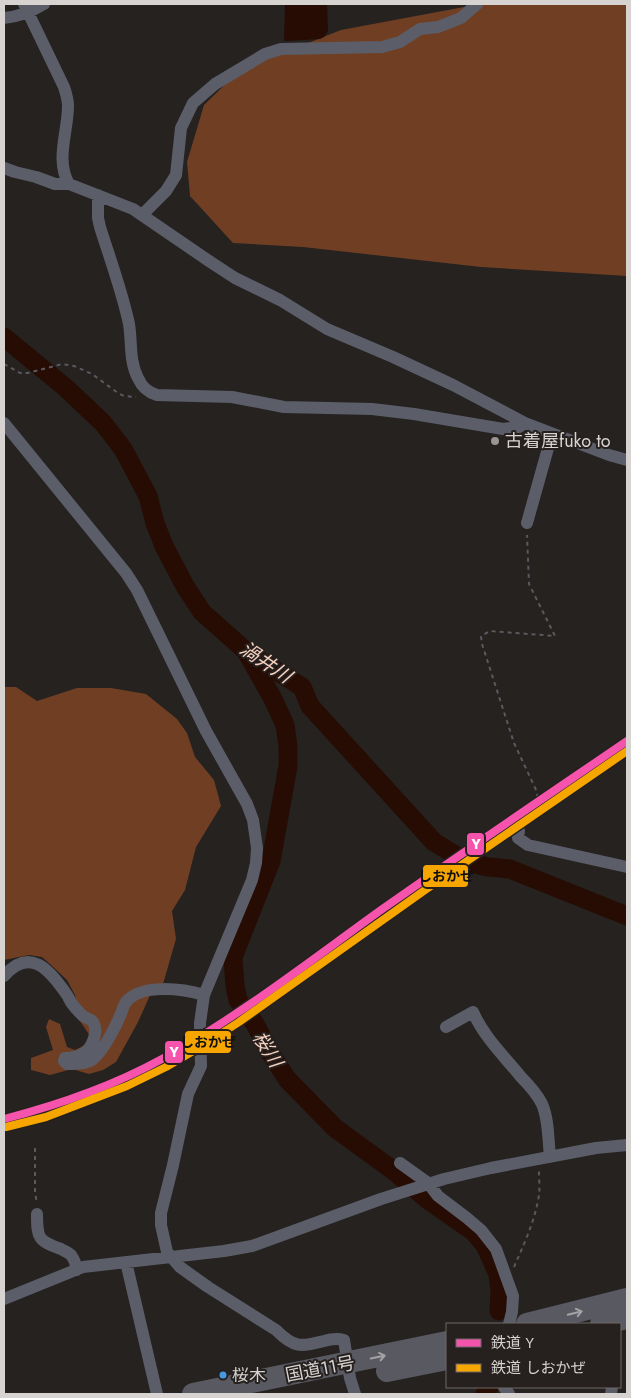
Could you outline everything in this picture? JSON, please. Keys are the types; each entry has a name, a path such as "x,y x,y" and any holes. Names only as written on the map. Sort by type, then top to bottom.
{"highway":[{"path":"543,1323 609,1319 627,1299"},
{"name":"国道11号","path":"193,1394 351,1379 446,1342"},
{"name":"国道11号","path":"273,1394 446,1358"}],"street":[{"path":"4,18 11,18 26,8 44,4"},
{"path":"142,215 166,191 176,175 181,128 193,103 216,84 265,54 281,49 382,47 400,42 420,29 438,27 461,18 477,4"},
{"path":"26,8 67,96 68,106 62,156 64,176 69,184"},
{"path":"4,168 36,176 55,184 69,184 133,209 208,261 236,278 280,300 327,329 394,357 525,423 608,455 627,460"},
{"path":"98,195 98,218 129,325 134,369 141,384 148,392 157,395 232,397 284,407 372,409 504,429 519,427 525,423"},
{"path":"4,423 126,572 138,590 206,731 248,804 256,834 256,863 252,880 204,995 200,1023 202,1066 188,1094 161,1213 161,1225 167,1252 180,1267 276,1330 295,1345 337,1338 344,1340 351,1379"},
{"path":"527,523 552,434"},
{"path":"519,831 518,838 528,845 627,867"},
{"path":"4,976 10,969 21,962 31,961 39,965 53,976 72,1004 83,1016 92,1020 95,1026 95,1037 86,1052 73,1058 65,1058 64,1061 67,1064 78,1064 94,1059 104,1047 120,1018 126,1002 132,997 163,989 204,995"},
{"path":"446,1026 473,1012 486,1036 536,1094 542,1106 546,1122 544,1158"},
{"path":"4,1299 83,1267 224,1251 252,1246 425,1184 491,1168 596,1148 627,1145"},
{"path":"400,1163 481,1230 496,1249 513,1296 509,1323"},
{"path":"38,1214 37,1228 42,1241 70,1253 77,1270"},
{"path":"126,1262 157,1394"}],"path":[{"path":"4,364 20,372 28,373 68,364 92,374 124,396 138,397 144,396 148,392"},
{"path":"519,831 533,821 538,814 537,792 514,743 482,644 482,636 490,631 555,636 529,584 527,523"},
{"path":"35,1148 35,1192 38,1214"},
{"path":"507,1280 512,1273 533,1221 544,1158"}],"shaded area":[{"path":"285,4 327,4 328,31 324,37 320,39 285,41"},
{"path":"480,4 627,4 627,276 481,267 303,247 233,243 190,196 187,162 204,105 240,70 341,30"},
{"path":"4,687 16,687 37,701 77,688 111,688 146,694 177,719 187,733 195,757 214,780 221,806 196,847 185,890 172,911 176,939 163,984 151,993 138,1022 116,1062 103,1070 89,1074 72,1069 50,1075 31,1070 31,1058 53,1050 46,1027 49,1019 60,1024 67,1047 75,1050 87,1044 90,1036 78,1018 75,995 67,980 50,964 42,957 29,955 4,960"}],"waterway":[{"name":"渦井川","path":"4,337 66,388 103,423 123,449 148,496 155,523 164,546 185,586 202,612 247,652 302,687 310,706 434,842 467,862 488,867 510,869 627,916"},
{"name":"桜川","path":"247,653 272,697 285,725 288,766 271,861 233,957 238,1000 255,1024 287,1079 335,1128 394,1171 428,1200 474,1232 485,1245 498,1274 500,1291 499,1311"},
{"path":"485,1394 488,1388"}],"rail line":[{"name":"Y","path":"4,1119 45,1108 105,1086 143,1069 191,1042 247,1006 411,889 627,741"},
{"name":"しおかぜ","path":"6,1127 46,1117 127,1086 166,1067 205,1044 627,751"}],"place":[{"name":"古着屋fuko to","path":"495,441"},
{"name":"桜木","path":"223,1375"}]}
